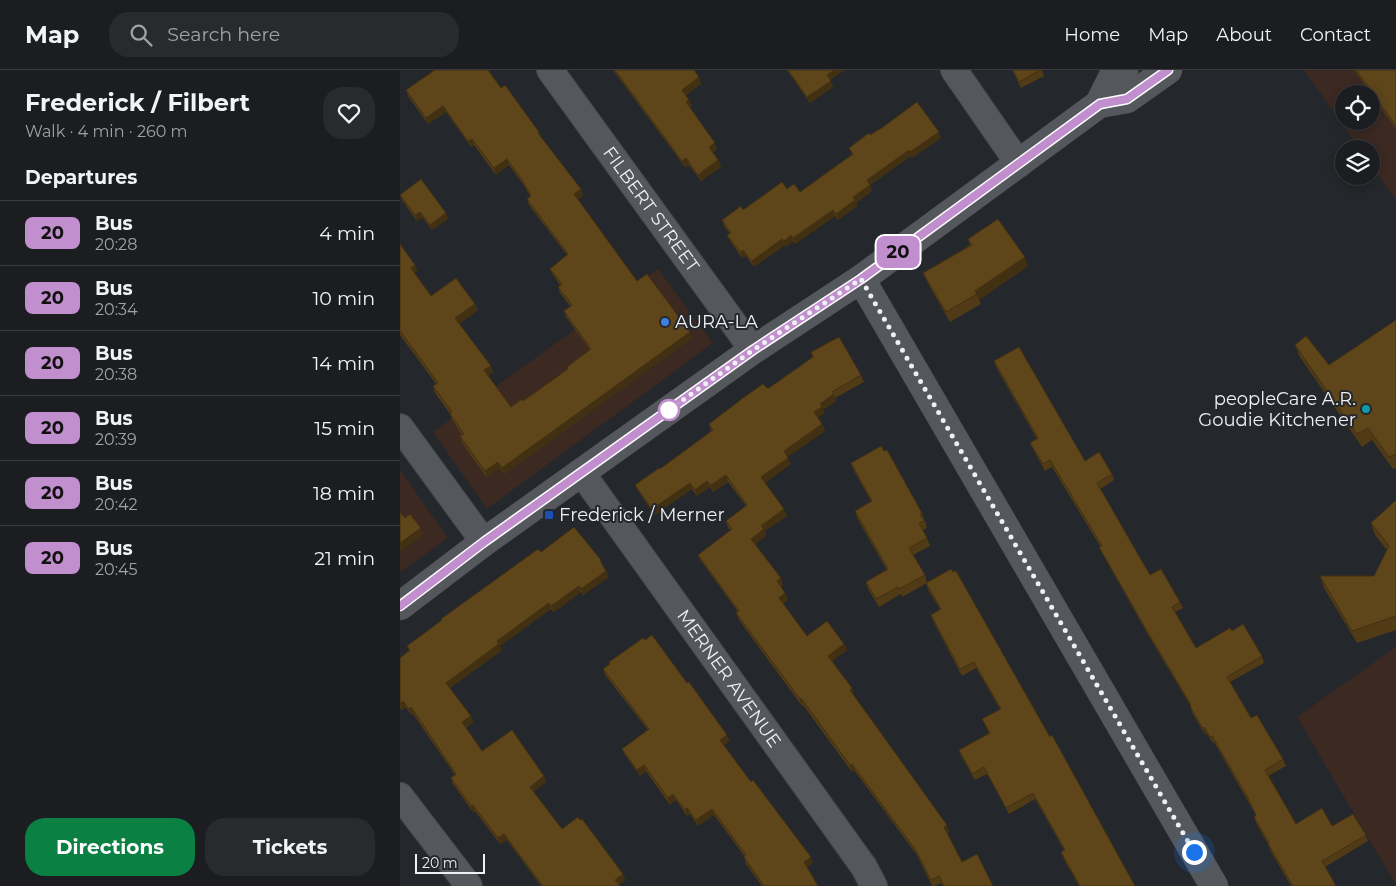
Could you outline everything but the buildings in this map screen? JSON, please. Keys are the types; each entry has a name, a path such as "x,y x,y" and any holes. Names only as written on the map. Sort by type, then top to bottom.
{"main road":[{"path":"1100,104 1112,78 1124,70"},
{"path":"400,606 581,472 753,350 861,279 1100,104 1127,99 1168,70"},
{"path":"861,279 1214,886"}],"street":[{"name":"FILBERT STREET","path":"550,70 753,350"},
{"path":"954,70 1019,164"},
{"path":"400,427 484,542"},
{"name":"MERNER AVENUE","path":"581,472 864,867 874,886"},
{"path":"400,796 469,886"}],"shaded area":[{"path":"1304,70 1396,70 1396,200 1380,178 1380,140 1354,140 1347,130 1380,130 1380,85 1335,85 1335,114"},
{"path":"658,269 713,343 487,509 433,432"},
{"path":"400,470 448,538 400,572"},
{"path":"1396,647 1396,885 1297,717"}],"bus line":[{"name":"20","path":"400,606 484,542 753,350 861,279 1100,104 1127,99 1168,70"}],"place":[{"name":"AURA-LA","path":"665,322"},
{"name":"peopleCare A.R. Goudie Kitchener","path":"1366,409"},
{"name":"Frederick / Merner","path":"549,515"}],"route":[{"path":"669,410 753,350 861,279 1194,852"}]}
